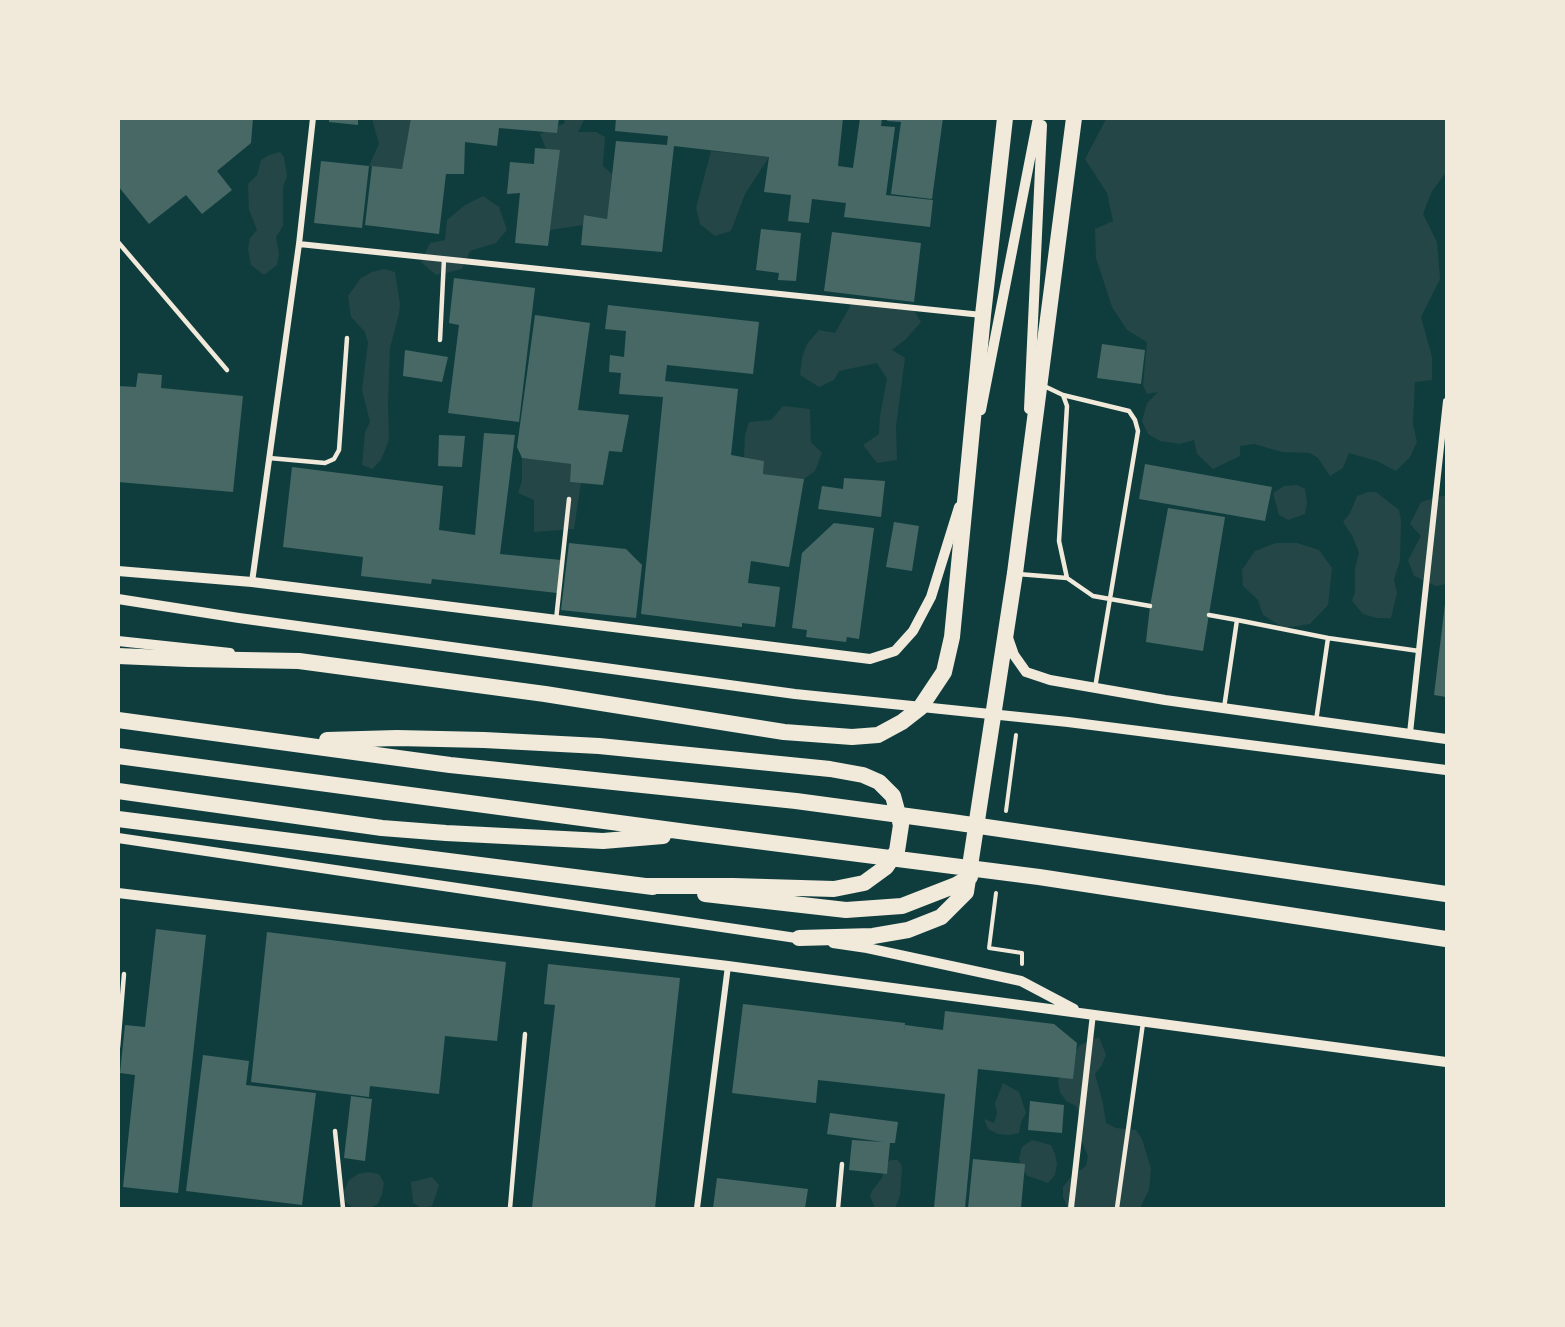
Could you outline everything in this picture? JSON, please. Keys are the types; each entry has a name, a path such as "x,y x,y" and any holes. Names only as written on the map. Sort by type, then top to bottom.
{"highway":[{"path":"118,656 299,661 545,694 784,732 852,737 878,735 902,722 920,708 944,672 952,637 983,315 1005,118"},
{"path":"799,938 873,936 908,930 941,917 966,892 1015,573 1074,118"},
{"path":"118,720 450,765 807,802 1446,894"},
{"path":"281,742 397,738 496,740 599,746 830,769 862,775 879,782 893,796 901,825 897,851 885,867 864,883 834,889 644,886"},
{"path":"118,756 1040,877 1446,939"},
{"path":"118,791 330,821 446,834 603,841 694,833"},
{"path":"118,819 760,902 846,910 903,906 970,877"}],"street":[{"path":"252,582 299,244 313,118"},
{"path":"118,571 252,582 870,659 895,651 913,631 931,597 967,480 1038,118"},
{"path":"1025,488 1042,118"},
{"path":"299,244 983,315"},
{"path":"1410,734 1446,401"},
{"path":"121,600 795,694 1068,722 1446,770"},
{"path":"1006,633 1014,655 1026,672 1050,680 1224,708 1446,739"},
{"path":"118,641 299,661"},
{"path":"118,838 867,948 1021,981 1080,1012"},
{"path":"118,893 728,966 1446,1062"},
{"path":"698,1209 728,966"},
{"path":"1071,1209 1093,1014"}],"lane":[{"path":"118,242 227,370"},
{"path":"440,340 444,259"},
{"path":"270,458 325,463 334,459 339,450 347,338"},
{"path":"1041,385 1063,395 1129,411 1138,431 1095,688"},
{"path":"1063,395 1067,406 1059,541 1067,578"},
{"path":"556,620 569,499"},
{"path":"1015,573 1067,578 1093,596 1150,606"},
{"path":"1209,615 1328,638 1419,651"},
{"path":"1224,708 1237,620"},
{"path":"1316,721 1328,638"},
{"path":"118,1047 124,974"},
{"path":"1117,1209 1143,1021"},
{"path":"510,1209 525,1034"},
{"path":"334,1131 343,1209"},
{"path":"838,1209 842,1164"}],"shaded area":[{"path":"585,118 578,132 596,132 605,137 603,166 612,174 607,219 585,215 583,225 550,230 560,151 546,149 540,134 565,123 564,119"},
{"path":"372,119 411,119 402,169 369,166 379,144"},
{"path":"1106,119 1446,119 1446,172 1431,193 1423,214 1437,242 1440,279 1421,317 1432,357 1432,380 1415,382 1413,424 1417,442 1410,457 1396,471 1377,461 1349,453 1343,468 1330,476 1318,458 1310,453 1282,452 1254,444 1240,446 1240,456 1213,469 1197,454 1194,440 1180,444 1160,441 1148,434 1142,421 1147,403 1158,392 1147,394 1143,385 1147,342 1127,330 1112,307 1096,258 1095,229 1113,221 1107,193 1085,159"},
{"path":"711,151 769,157 745,194 731,231 715,236 700,224 696,208"},
{"path":"280,152 284,157 287,176 283,187 283,226 276,237 279,254 277,265 264,275 251,265 248,249 250,238 257,230 249,210 248,184 257,175 261,160"},
{"path":"483,196 499,207 507,230 496,243 470,251 462,269 436,275 421,262 430,243 445,240 447,220 465,205"},
{"path":"384,269 395,272 400,304 390,348 389,440 381,460 372,469 362,465 365,432 370,422 362,390 368,343 365,332 351,317 348,296 361,278"},
{"path":"853,301 912,307 921,322 906,339 892,350 905,358 896,426 897,460 877,463 863,445 879,434 887,379 877,363 839,371 834,380 819,387 800,375 807,344 819,330 835,333"},
{"path":"783,406 810,409 811,442 822,453 815,471 804,479 763,474 764,461 744,457 745,435 749,422 771,420"},
{"path":"522,458 571,464 570,482 581,483 574,529 534,532 534,500 518,493 522,481"},
{"path":"1297,485 1305,489 1307,503 1305,514 1288,520 1279,515 1273,493 1284,486"},
{"path":"1376,492 1399,510 1401,520 1400,561 1394,579 1397,593 1391,618 1377,618 1363,614 1352,601 1359,553 1353,537 1343,522 1350,513 1357,496"},
{"path":"1446,495 1446,584 1436,586 1414,576 1408,560 1421,536 1410,524 1421,502"},
{"path":"1276,543 1297,543 1319,550 1332,568 1328,605 1310,624 1284,628 1263,615 1258,600 1243,586 1242,570 1255,551"},
{"path":"1099,1037 1106,1055 1095,1074 1106,1123 1116,1128 1136,1130 1142,1139 1151,1169 1149,1190 1140,1208 1068,1208 1063,1197 1063,1187 1070,1178 1086,1166 1088,1156 1080,1137 1080,1116 1076,1106 1066,1101 1060,1092 1058,1082 1061,1071 1080,1045"},
{"path":"1003,1083 1019,1092 1026,1113 1019,1133 998,1134 988,1129 984,1119 994,1123 997,1113 995,1103"},
{"path":"1032,1140 1051,1145 1055,1154 1057,1164 1055,1175 1048,1183 1028,1176 1021,1169 1019,1158 1022,1147"},
{"path":"897,1160 901,1164 900,1196 895,1208 873,1208 870,1196 882,1178 886,1163"},
{"path":"368,1172 379,1174 384,1183 378,1204 369,1208 353,1208 345,1201 344,1191 349,1180 358,1174"},
{"path":"432,1177 439,1185 436,1195 432,1206 422,1208 413,1203 411,1182"}],"building":[{"path":"118,118 253,118 251,143 217,171 232,190 202,214 186,195 149,224 118,186"},
{"path":"329,118 358,118 358,125 329,122"},
{"path":"411,118 559,118 557,133 499,128 497,146 465,142 464,174 446,174 439,234 365,225 372,166 402,169"},
{"path":"616,118 843,118 838,166 853,168 860,118 882,118 881,126 895,127 886,195 933,200 930,227 844,217 846,203 812,199 809,223 788,221 791,195 764,192 769,157 674,146 662,252 581,245 584,215 607,219 616,141 667,145 668,136 615,131"},
{"path":"887,118 943,118 932,199 891,194 901,122 887,121"},
{"path":"535,148 560,150 548,246 515,243 520,193 507,194 510,162 534,164"},
{"path":"321,161 369,166 362,228 314,223"},
{"path":"761,229 801,233 796,281 778,280 779,273 756,270"},
{"path":"832,232 921,243 914,302 824,291"},
{"path":"454,278 535,288 519,422 448,413 459,325 449,323"},
{"path":"608,305 759,322 753,374 667,365 665,381 738,389 731,455 764,461 763,474 804,479 789,567 751,561 748,583 780,587 775,627 742,623 742,627 641,614 663,397 619,394 621,373 609,372 610,355 624,357 626,331 605,329"},
{"path":"535,315 590,323 578,410 629,415 622,452 609,451 603,485 570,482 571,464 522,458 517,447"},
{"path":"1102,344 1145,350 1141,384 1097,378"},
{"path":"405,350 448,357 442,382 403,376"},
{"path":"138,373 162,375 161,388 243,396 233,492 118,482 118,386 136,387"},
{"path":"484,433 515,435 500,554 561,560 557,593 432,579 431,584 361,576 363,557 283,547 292,467 443,486 439,530 475,535"},
{"path":"439,435 465,436 462,467 438,466"},
{"path":"1145,464 1272,487 1265,521 1139,499"},
{"path":"844,478 885,481 881,517 818,509 822,486 843,489"},
{"path":"1168,508 1225,517 1203,651 1146,642 1150,606"},
{"path":"894,522 919,526 912,571 886,567"},
{"path":"834,523 874,528 859,639 847,637 846,642 806,637 807,630 792,628 802,553"},
{"path":"569,543 626,549 642,565 636,618 561,610"},
{"path":"1446,604 1446,697 1434,695"},
{"path":"156,929 206,935 178,1193 123,1187 135,1075 120,1073 125,1025 145,1027"},
{"path":"267,932 506,962 497,1041 445,1036 439,1094 370,1086 369,1097 251,1082"},
{"path":"548,964 680,978 655,1208 532,1208 555,1005 544,1004"},
{"path":"743,1004 905,1023 904,1036 905,1025 943,1030 945,1011 1054,1024 1077,1043 1073,1079 978,1069 965,1208 934,1208 945,1094 818,1080 816,1103 732,1093"},
{"path":"203,1055 249,1061 246,1085 316,1093 302,1205 186,1191"},
{"path":"351,1096 372,1099 365,1161 344,1158"},
{"path":"1030,1101 1064,1105 1062,1133 1028,1130"},
{"path":"830,1113 898,1122 895,1143 890,1143 887,1174 849,1170 852,1140 883,1142 827,1134"},
{"path":"973,1159 1025,1164 1021,1208 968,1208"},
{"path":"717,1178 808,1189 805,1208 713,1208"}]}
